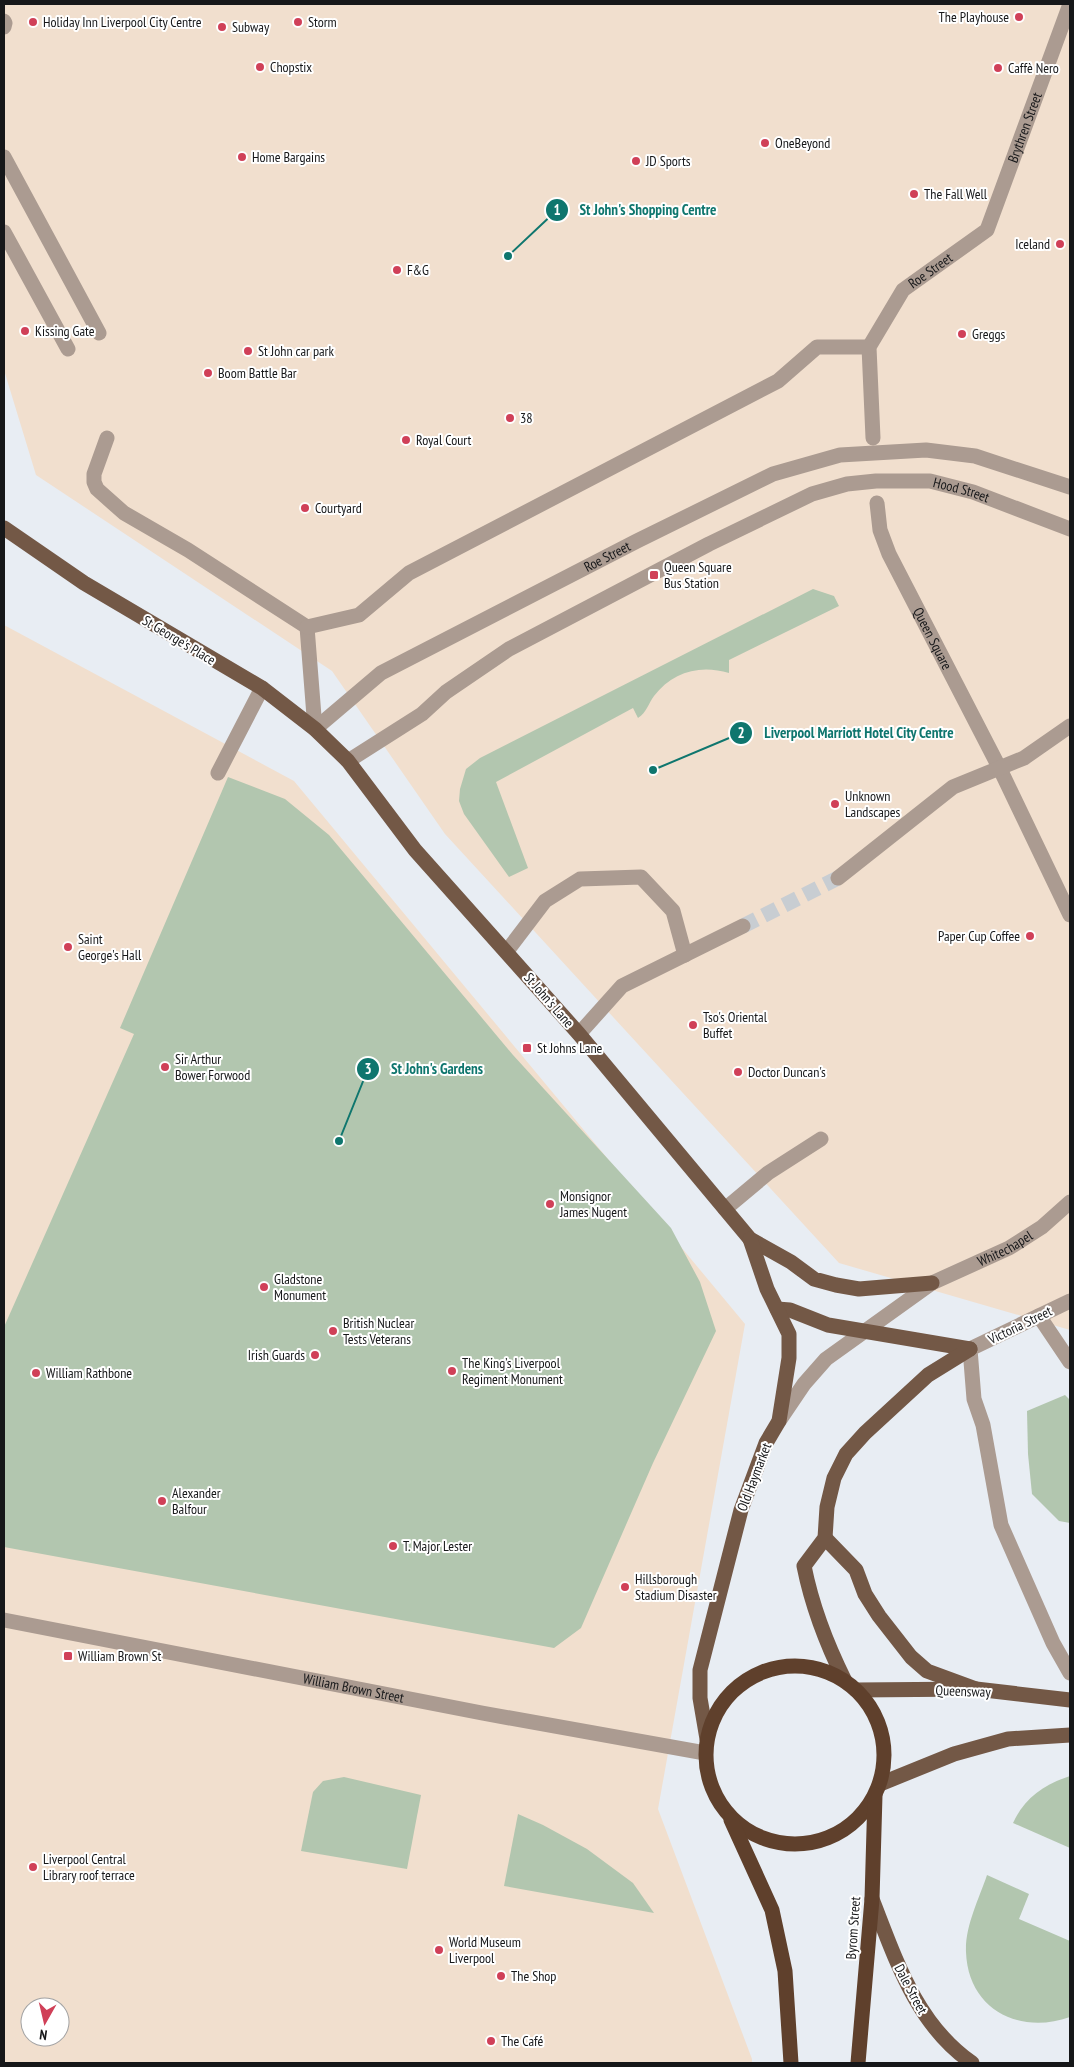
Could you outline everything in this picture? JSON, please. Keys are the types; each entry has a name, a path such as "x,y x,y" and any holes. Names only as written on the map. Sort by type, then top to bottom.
{"highway":[{"path":"729,1816 744,1828 761,1837 779,1843 798,1844 817,1841 843,1830 865,1811 878,1789 884,1766 885,1749 882,1732 876,1716 867,1702 851,1685 826,1671 804,1666 782,1666 760,1672 741,1684 725,1699 714,1718 706,1746 708,1776 716,1797 729,1816 772,1910 786,1972 791,2063"},
{"name":"Byrom Street","path":"858,2063 872,1899 878,1789"}],"main road":[{"name":"St George's Place","path":"4,528 84,582 262,688 315,729 348,761"},
{"name":"St John's Lane","path":"348,761 415,850 579,1034 750,1239 791,1262 814,1279 836,1285 859,1289 932,1283"},
{"name":"St John's Lane","path":"750,1239 767,1289 788,1334 789,1358 779,1421"},
{"path":"777,1309 790,1310 828,1325 970,1349"},
{"path":"851,1685 828,1648 804,1566 825,1538 827,1507 834,1478 846,1454 865,1433 928,1375 970,1349"},
{"name":"Old Haymarket","path":"706,1746 700,1698 700,1670 741,1510 766,1443 779,1421"},
{"path":"825,1538 856,1570 865,1594 879,1616 911,1657 927,1671 976,1689"},
{"name":"Queensway","path":"851,1685 976,1689 1070,1700"},
{"path":"878,1789 954,1754 1008,1739 1070,1736"},
{"name":"Dale Street","path":"872,1899 902,1976 918,2007 936,2032 956,2052 972,2063"}],"street":[{"name":"Brythren Street","path":"987,230 1070,4"},
{"path":"4,21 4,27"},
{"path":"4,157 99,333"},
{"name":"Roe Street","path":"869,347 903,290 987,230"},
{"path":"4,232 68,349"},
{"path":"107,438 94,474 94,482 97,489 124,513 188,550 307,627 359,616 409,573 778,381 817,347 869,347 873,438"},
{"name":"Roe Street","path":"315,729 381,673 637,541 773,474 840,455 926,450 975,456 1070,487"},
{"name":"Hood Street","path":"348,761 422,714 446,692 509,649 768,514 812,494 847,484 876,481 930,481 972,492 1070,529"},
{"name":"Queen Square","path":"877,503 880,530 889,554 1000,769 1070,915"},
{"path":"307,627 315,729"},
{"path":"218,773 262,688"},
{"path":"838,878 953,787 1024,758 1070,726"},
{"path":"506,952 545,901 580,879 641,877 673,911 685,955"},
{"path":"579,1034 622,986 743,926"},
{"path":"725,1209 768,1173 821,1139"},
{"name":"Whitechapel","path":"932,1283 1009,1248 1042,1227 1070,1202"},
{"name":"Old Haymarket","path":"779,1421 804,1384 826,1359 932,1283"},
{"name":"Victoria Street","path":"970,1349 1070,1300"},
{"path":"1039,1316 1070,1362"},
{"path":"970,1349 974,1399 983,1425 1001,1525 1053,1643 1070,1673"},
{"name":"William Brown Street","path":"4,1620 482,1713 706,1746"}],"shaded area":[{"path":"4,4 1070,4 1070,1330 839,1263 445,834 332,671 36,475 4,370"},
{"path":"4,625 294,781 745,1324 658,1809 752,2063 4,2063"}],"green space":[{"path":"813,589 834,596 839,606 729,660 729,673 708,669 687,672 678,676 661,688 638,718 633,708 496,782 528,868 509,877 464,814 459,801 460,789 466,769 480,758"},
{"path":"228,777 285,799 329,835 513,1055 671,1228 700,1282 716,1331 653,1463 581,1628 554,1648 4,1547 4,1327 134,1034 120,1028"},
{"path":"1065,1395 1070,1400 1070,1523 1059,1521 1032,1494 1028,1454 1027,1411"},
{"path":"1070,1776 1070,1848 1013,1823 1023,1806 1036,1793 1052,1783"},
{"path":"344,1777 421,1795 407,1869 301,1851 313,1792 323,1781"},
{"path":"518,1814 587,1849 633,1883 654,1913 504,1886"},
{"path":"987,1875 1029,1894 1019,1919 1070,1941 1070,2017 1051,2022 1033,2023 1016,2020 1000,2013 987,2003 976,1989 969,1972 966,1942 973,1913"}],"tunnel":[{"path":"743,926 838,878"}],"place":[{"name":"The Playhouse","path":"1019,17"},
{"name":"Holiday Inn Liverpool City Centre","path":"33,22"},
{"name":"Storm","path":"298,22"},
{"name":"Subway","path":"222,27"},
{"name":"Chopstix","path":"260,67"},
{"name":"Caffè Nero","path":"998,68"},
{"name":"OneBeyond","path":"765,143"},
{"name":"Home Bargains","path":"242,157"},
{"name":"JD Sports","path":"636,161"},
{"name":"The Fall Well","path":"914,194"},
{"name":"Iceland","path":"1060,244"},
{"name":"St John's Shopping Centre","path":"508,256"},
{"name":"F&G","path":"397,270"},
{"name":"Kissing Gate","path":"25,331"},
{"name":"Greggs","path":"962,334"},
{"name":"St John car park","path":"248,351"},
{"name":"Boom Battle Bar","path":"208,373"},
{"name":"38","path":"510,418"},
{"name":"Royal Court","path":"406,440"},
{"name":"Courtyard","path":"305,508"},
{"name":"Queen Square Bus Station","path":"654,575"},
{"name":"Liverpool Marriott Hotel City Centre","path":"653,770"},
{"name":"Unknown Landscapes","path":"835,804"},
{"name":"Paper Cup Coffee","path":"1030,936"},
{"name":"Saint George's Hall","path":"68,947"},
{"name":"Tso's Oriental Buffet","path":"693,1025"},
{"name":"St Johns Lane","path":"527,1048"},
{"name":"Sir Arthur Bower Forwood","path":"165,1067"},
{"name":"Doctor Duncan's","path":"738,1072"},
{"name":"St John's Gardens","path":"339,1141"},
{"name":"Monsignor James Nugent","path":"550,1204"},
{"name":"Gladstone Monument","path":"264,1287"},
{"name":"British Nuclear Tests Veterans","path":"333,1331"},
{"name":"Irish Guards","path":"315,1355"},
{"name":"The King’s Liverpool Regiment Monument","path":"452,1371"},
{"name":"William Rathbone","path":"36,1373"},
{"name":"Alexander Balfour","path":"162,1501"},
{"name":"T. Major Lester","path":"393,1546"},
{"name":"Hillsborough Stadium Disaster","path":"625,1587"},
{"name":"William Brown St","path":"68,1656"},
{"name":"Liverpool Central Library roof terrace","path":"33,1867"},
{"name":"World Museum Liverpool","path":"439,1950"},
{"name":"The Shop","path":"501,1976"},
{"name":"The Café","path":"491,2041"}]}
